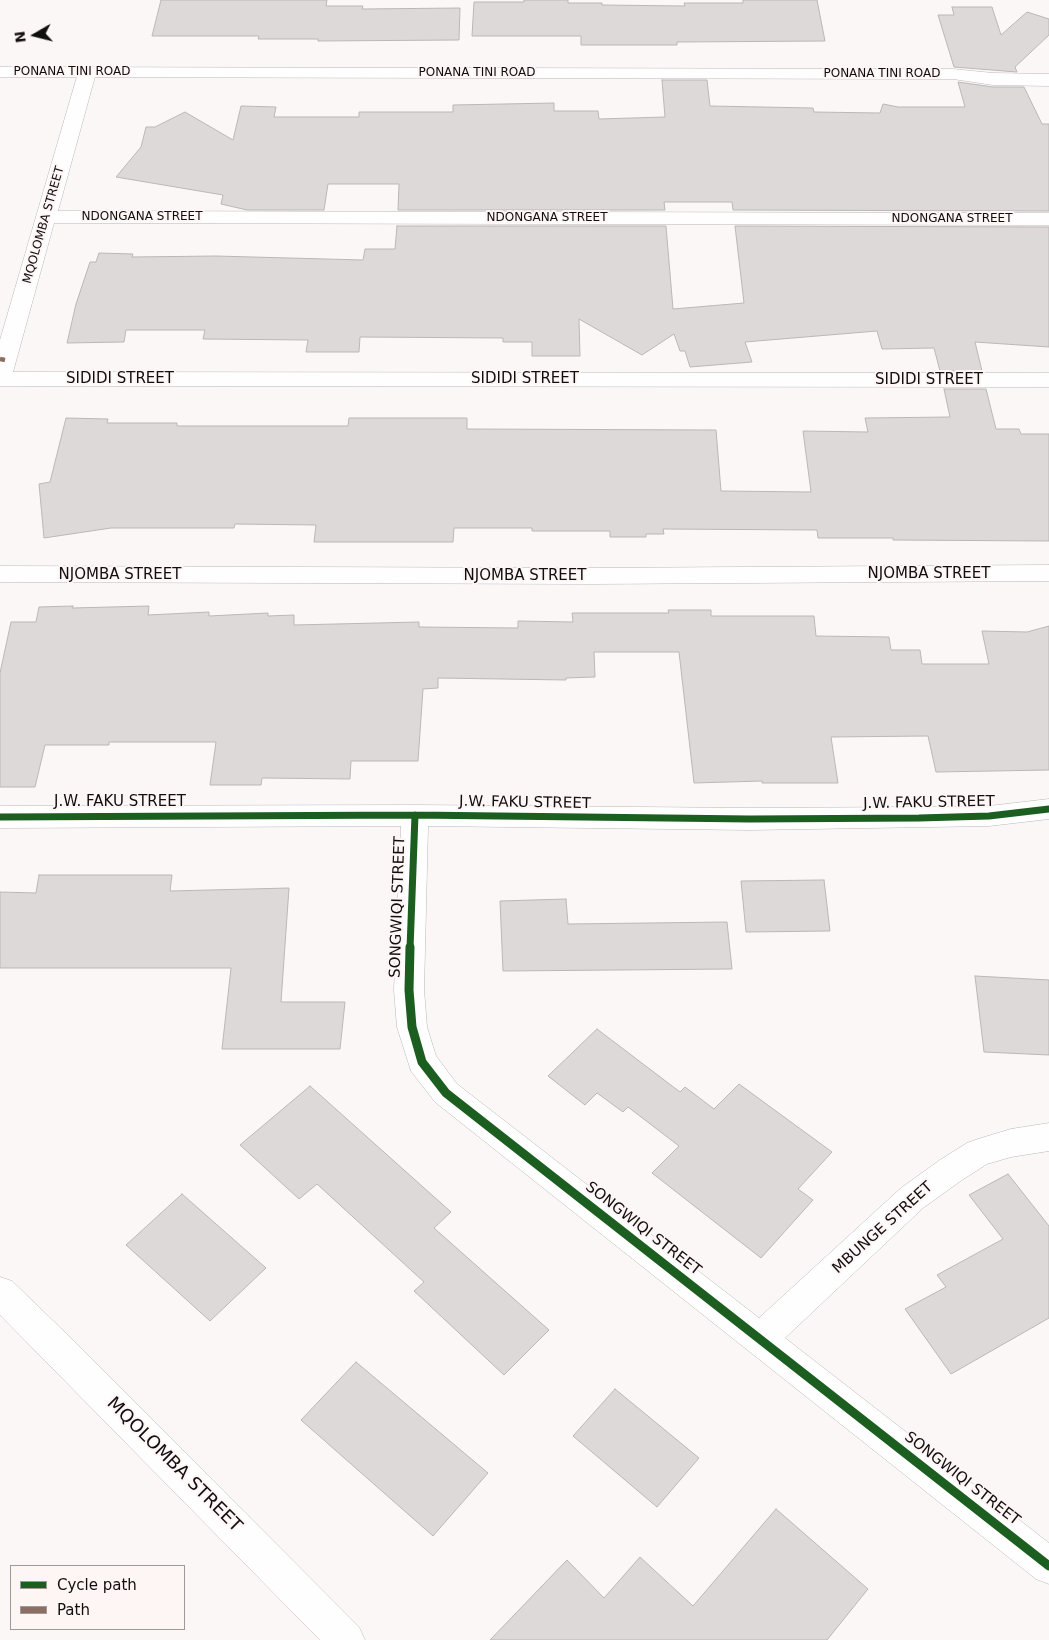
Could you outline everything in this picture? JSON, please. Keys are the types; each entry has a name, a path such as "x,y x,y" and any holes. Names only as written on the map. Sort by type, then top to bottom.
{"street":[{"name":"PONANA TINI ROAD","path":"953,74 988,69 1049,65"},
{"name":"PONANA TINI ROAD","path":"0,72 953,74 993,79 1049,80"},
{"name":"MQOLOMBA STREET","path":"0,378 87,73"},
{"name":"NDONGANA STREET","path":"45,217 1049,219"},
{"name":"SIDIDI STREET","path":"0,378 1049,380"},
{"name":"NJOMBA STREET","path":"0,574 592,576 1049,573"},
{"name":"J.W. FAKU STREET","path":"0,816 415,815 750,819 919,818 989,816 1049,809"},
{"name":"SONGWIQI STREET","path":"415,815 409,990 412,1027 422,1062 446,1093 761,1338 1049,1566"},
{"name":"MBUNGE STREET","path":"761,1338 912,1198 951,1170 978,1153 1011,1143 1049,1137"},
{"name":"MQOLOMBA STREET","path":"0,1292 66,1356 346,1640"}],"building":[{"path":"161,0 327,0 326,6 363,6 362,9 460,8 459,40 318,41 318,39 258,39 259,36 152,36"},
{"path":"524,0 568,0 568,3 602,3 602,5 685,6 684,3 743,3 743,0 817,0 825,41 677,42 677,45 581,45 581,36 472,36 474,2 524,2"},
{"path":"952,7 992,7 1001,35 1027,12 1049,19 1049,35 1015,67 1017,72 954,67 938,15 954,15"},
{"path":"662,80 707,80 710,106 813,108 814,112 880,113 883,104 898,107 965,107 958,82 993,87 1024,87 1042,124 1049,124 1049,211 733,210 732,202 664,202 665,210 398,210 399,184 328,184 324,210 247,210 221,204 223,195 116,177 141,147 146,127 155,127 185,112 233,140 241,106 276,107 274,117 359,117 359,112 453,112 453,105 554,103 554,111 598,111 599,119 665,117"},
{"path":"397,226 666,226 673,309 744,303 735,226 1049,227 1049,347 975,342 982,371 940,371 934,348 882,349 877,331 745,342 752,362 690,367 685,351 680,351 674,334 642,355 579,319 580,356 532,356 532,342 503,342 503,338 360,337 359,352 306,352 308,340 203,339 205,330 126,330 124,342 67,343 76,304 90,262 96,262 99,253 133,254 132,257 216,256 363,260 365,249 395,249"},
{"path":"944,389 986,389 996,429 1019,429 1021,434 1049,434 1049,541 818,538 817,530 663,529 664,534 646,534 646,537 610,537 610,531 454,528 453,542 314,542 316,525 235,524 234,528 111,528 44,538 39,484 50,482 66,418 108,419 107,423 177,423 177,426 348,426 349,418 467,418 467,429 716,430 721,491 811,492 803,431 868,432 865,418 950,417"},
{"path":"73,606 72,608 149,606 148,615 209,612 209,616 268,613 268,616 294,615 294,625 419,622 419,627 518,628 518,621 573,622 572,613 669,613 668,610 711,610 711,616 814,616 816,636 889,637 891,650 920,650 922,664 989,664 982,631 1027,632 1049,626 1049,770 936,772 928,736 831,737 838,783 762,783 762,781 694,783 679,652 594,652 595,677 566,678 566,680 438,678 438,688 423,689 418,761 351,761 350,779 262,778 261,785 210,785 216,742 109,742 109,745 45,745 35,787 0,787 0,673 11,622 36,622 39,607"},
{"path":"39,875 172,875 170,891 289,888 281,1002 345,1002 340,1049 222,1049 231,968 0,968 0,892 36,893"},
{"path":"824,880 830,931 746,932 741,881"},
{"path":"566,899 568,924 727,922 732,969 503,971 500,901"},
{"path":"975,976 1049,980 1049,1055 984,1052"},
{"path":"597,1029 680,1092 685,1087 714,1109 739,1084 832,1152 798,1189 813,1200 761,1258 652,1173 679,1146 628,1107 623,1112 597,1093 585,1105 548,1076"},
{"path":"310,1086 451,1212 434,1228 549,1330 504,1375 414,1291 424,1282 317,1184 299,1199 240,1145"},
{"path":"1008,1174 1049,1226 1049,1318 951,1374 905,1309 946,1287 937,1275 1003,1239 969,1195"},
{"path":"182,1194 266,1268 210,1321 126,1245"},
{"path":"356,1362 488,1473 433,1536 301,1420"},
{"path":"615,1389 699,1458 657,1507 573,1436"},
{"path":"776,1509 868,1589 827,1640 490,1640 567,1560 604,1598 640,1557 693,1606"}],"marked path":[{"path":"0,359 5,360"}],"cycle path":[{"path":"0,817 415,815 750,819 919,818 989,816 1049,809"},
{"path":"415,815 409,990 412,1027 422,1062 446,1093 1049,1566"}]}
